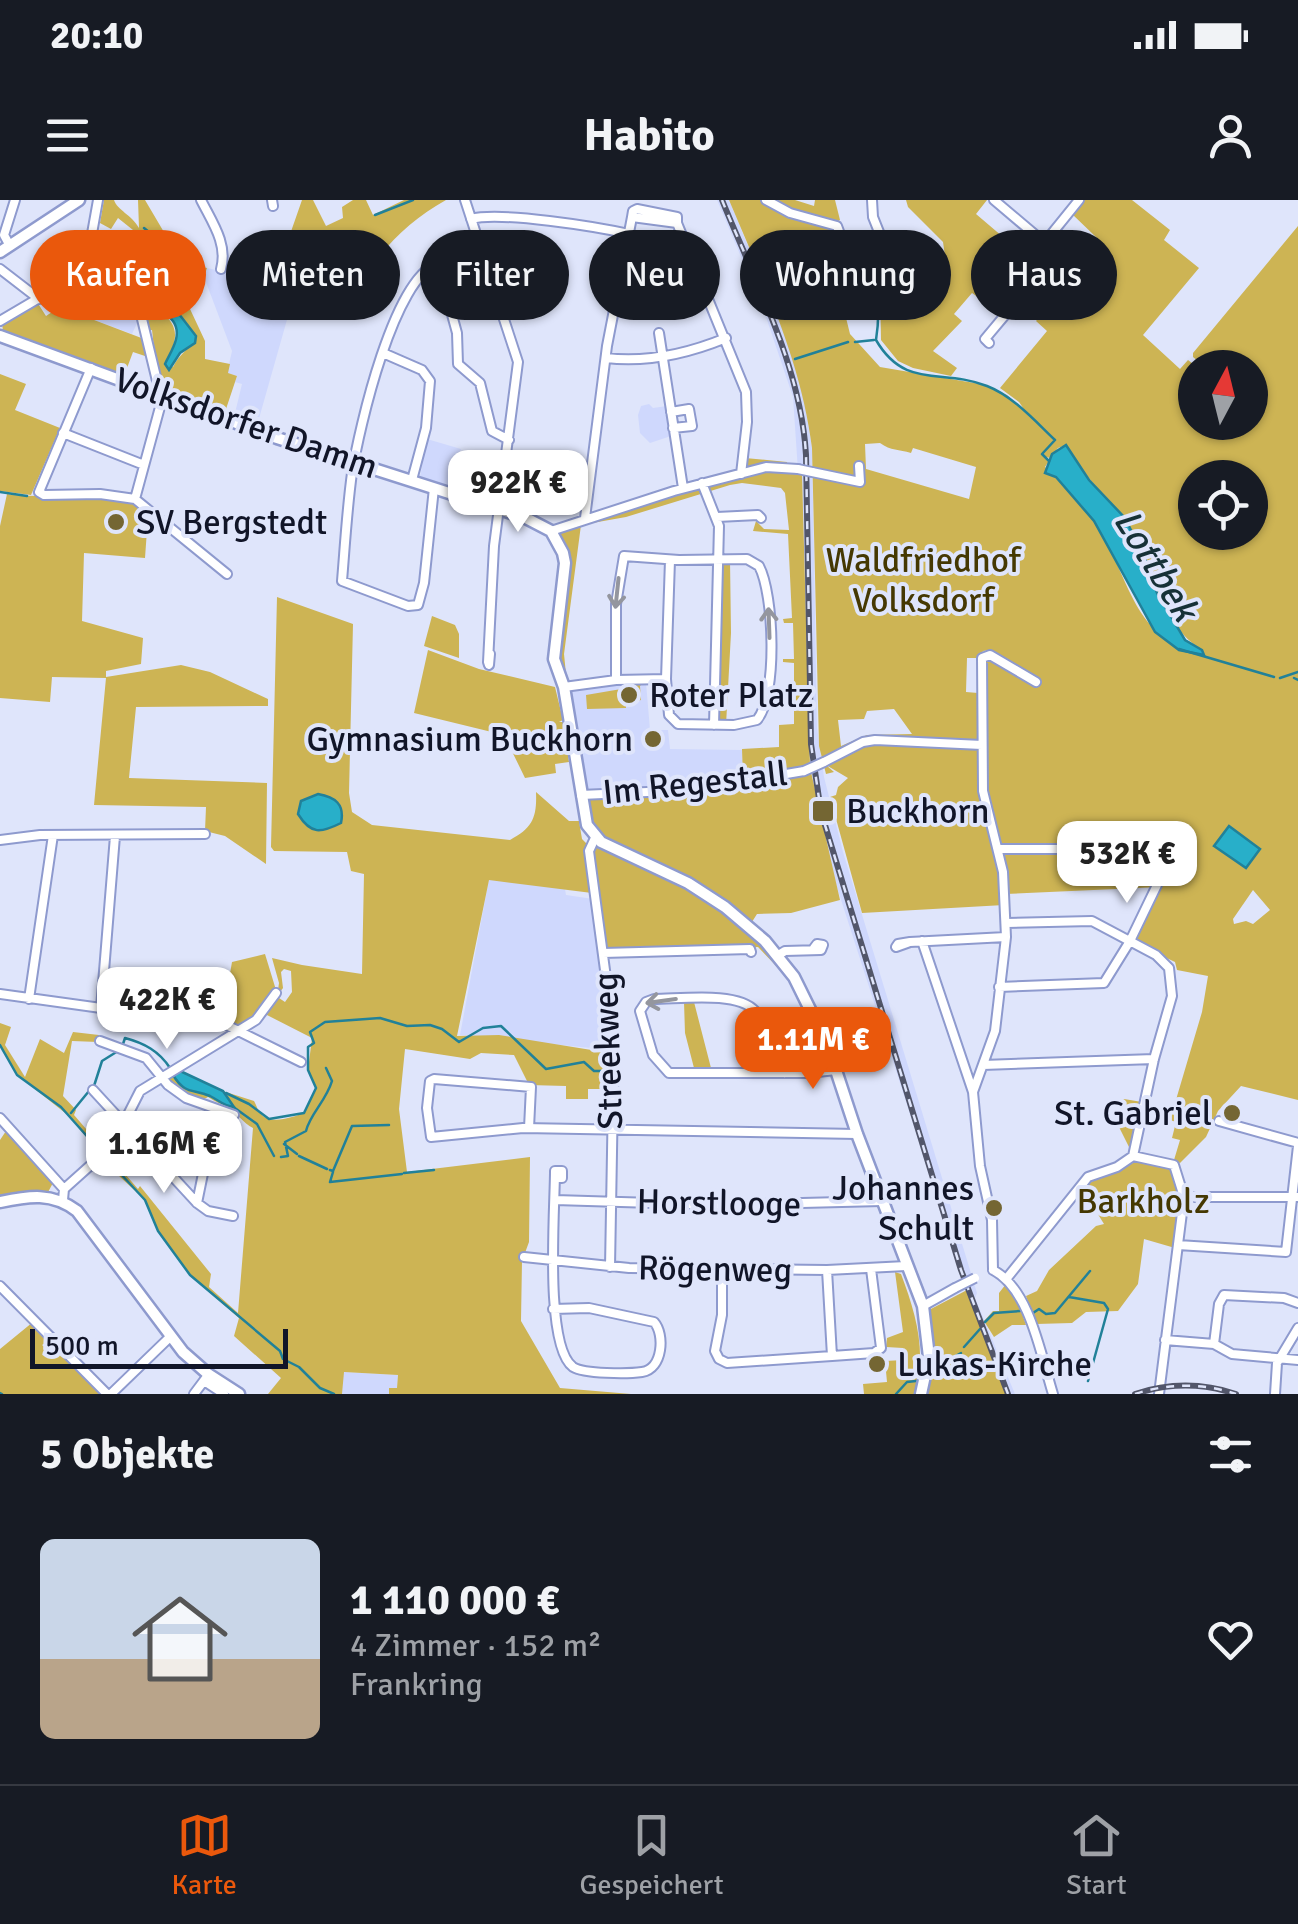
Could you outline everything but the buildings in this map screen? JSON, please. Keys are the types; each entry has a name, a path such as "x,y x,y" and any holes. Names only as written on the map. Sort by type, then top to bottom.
{"main road":[{"path":"5,249 79,200"},
{"name":"Volksdorfer Damm","path":"0,336 354,462 499,508 550,531"},
{"path":"550,531 562,546 565,564 554,650 564,687 586,825 595,838 713,898 747,924 777,956 800,990 836,1070 922,1306 928,1357 921,1394"},
{"path":"0,1202 63,1194 206,1378 239,1394"}],"street":[{"path":"5,249 4,234 16,200"},
{"path":"93,230 98,200"},
{"path":"201,200 223,250 221,269"},
{"path":"465,200 475,230"},
{"path":"657,212 659,200"},
{"path":"766,200 794,214 837,226 838,230"},
{"path":"872,200 878,230"},
{"path":"994,200 1030,230"},
{"path":"1054,230 1080,200"},
{"path":"630,230 635,209 676,215 726,338 747,402 741,474"},
{"path":"632,217 677,223"},
{"path":"472,219 527,220 600,230"},
{"path":"0,268 30,292"},
{"path":"420,276 392,320 354,462 342,581 415,607 421,600 424,583 434,488"},
{"path":"0,321 30,304"},
{"path":"135,499 160,394 142,320"},
{"path":"453,320 458,364 479,382 492,431 509,440"},
{"path":"490,654 494,553 518,362 504,320"},
{"path":"585,518 613,320"},
{"path":"989,343 985,339 1001,320"},
{"path":"656,337 683,488"},
{"path":"606,358 630,361 692,352 726,338"},
{"path":"383,353 422,370 430,381 426,428 412,480"},
{"path":"91,368 38,490 44,495 100,494 135,499 227,574"},
{"path":"671,412 689,409 692,426 673,428"},
{"path":"63,433 144,465"},
{"path":"550,531 683,488 766,467 798,469 860,482 859,466"},
{"path":"702,483 717,516 714,725"},
{"path":"717,516 761,518"},
{"path":"616,680 616,604 622,559 630,555 670,560 747,559 756,563 764,578 768,604 770,668 763,712 750,724 726,725 681,725 668,713 670,560"},
{"path":"973,1092 998,1016 1007,923 998,849 984,791 982,658 990,655 1036,682"},
{"path":"564,687 666,679"},
{"name":"Im Regestall","path":"581,795 681,792 804,771 862,742 875,740 982,745"},
{"path":"0,840 53,834 205,834"},
{"path":"29,999 53,834"},
{"path":"0,994 101,1008 114,836"},
{"name":"Streekweg","path":"595,838 590,851 614,1036 610,1266"},
{"path":"998,849 1082,848 1150,838 1157,885 1130,941 1101,984 998,987"},
{"path":"1007,923 1092,922 1162,960 1172,975 1172,996 1133,1156 1117,1167 1088,1176 1007,1278"},
{"path":"910,942 1006,938"},
{"path":"922,941 973,1092 980,1166 992,1220 993,1270"},
{"path":"777,956 785,951 814,948"},
{"path":"604,953 750,949 751,952"},
{"path":"0,1118 63,1194 112,1146 140,1091 262,1015 276,993"},
{"path":"104,996 188,1006 300,1062"},
{"path":"785,1073 756,1011 748,1003 654,1000 646,1002 640,1011 653,1055 668,1073 785,1073 825,1073 836,1070"},
{"path":"100,1042 146,1058 186,1098 234,1114"},
{"path":"983,1065 1154,1059"},
{"path":"529,1128 531,1087 434,1078 430,1081 427,1108 431,1137 529,1128 857,1134"},
{"path":"93,1090 196,1202 208,1211 233,1216"},
{"path":"196,1202 216,1110"},
{"path":"1178,1245 1286,1252 1298,1144 1218,1121"},
{"path":"1133,1156 1174,1165 1184,1197 1159,1394"},
{"path":"553,1309 589,1308 654,1322 660,1329 659,1356 652,1368 641,1372 580,1370 566,1360 553,1309 555,1178"},
{"path":"1184,1197 1294,1197"},
{"name":"Horstlooge","path":"555,1200 719,1205 882,1201"},
{"name":"Rögenweg","path":"524,1257 610,1266 722,1270 906,1266"},
{"path":"722,1270 722,1314 715,1351 719,1360 743,1362 874,1353 881,1348 871,1269"},
{"path":"827,1270 832,1356"},
{"path":"922,1306 993,1270"},
{"path":"993,1270 1007,1278 1021,1298 1053,1394"},
{"path":"0,1286 109,1394 170,1336"},
{"path":"1214,1344 1219,1304 1224,1295 1298,1302"},
{"path":"1275,1394 1279,1359 1298,1328"},
{"path":"1166,1340 1214,1344 1232,1354 1298,1360"},
{"path":"194,1394 206,1378 224,1394"}],"shaded area":[{"path":"717,200 729,200 741,230 740,254"},
{"path":"207,268 226,272 226,320 287,320 258,422 235,413 242,384 235,382 237,376 227,373 232,351 206,282"},
{"path":"94,320 139,320 132,334"},
{"path":"767,320 779,320 792,352 803,389 812,448 817,728 824,777 843,852 977,1293 975,1298 1015,1394 1008,1394 964,1282 834,878 807,753 802,475 798,471 793,397"},
{"path":"649,404 653,408 667,406 671,436 650,443 640,433 638,415 641,406"},
{"path":"427,439 461,449 448,480 450,486 420,477"},
{"name":"Gymnasium Buckhorn","path":"646,682 650,730 668,730 670,749 742,750 743,779 678,788 585,791 570,690"},
{"path":"489,879 565,889 566,895 593,899 608,998 611,1050 460,1035"},
{"path":"343,1372 398,1375 397,1389 390,1388 389,1394 342,1394"}],"green space":[{"path":"104,200 114,200 139,228 138,200 145,200 163,230 133,230 118,218 111,229 100,223"},
{"path":"302,200 313,200 326,226 343,218 342,207 353,200 366,200 373,215 404,200 446,200 400,235 400,230 292,230"},
{"path":"729,200 760,200 786,214 837,230 741,230"},
{"path":"772,200 795,200 814,206 815,200 835,200 840,220 789,209"},
{"path":"906,200 987,200 976,214 995,230 971,230 971,294 954,314 962,321 933,351 957,368 951,376 898,361 881,340 881,320 951,320 951,230 931,230"},
{"name":"Waldfriedhof Volksdorf","path":"1084,200 1132,200 1170,230 1164,240 1199,268 1143,335 1178,367 1178,440 1268,440 1268,350 1195,350 1298,226 1298,1100 1241,1086 1218,1111 1206,1137 1180,1163 1174,1160 1180,1140 1172,1138 1176,1122 1170,1120 1202,1012 1208,976 1177,970 1175,962 1135,943 1160,887 1005,894 1004,905 862,913 830,797 848,778 826,765 834,772 826,774 819,746 812,448 799,384 779,321 847,320 850,334 880,367 986,385 1007,395 1028,415 1019,402 1000,388 1047,331 1037,320 1117,320 1117,230 1089,230 1072,214","holes":["880,443 891,449 911,453 913,448 976,467 969,499 866,469 865,444","1066,445 1128,524 1166,610 1187,639 1202,650 1179,645 1147,621 1097,526 1045,467 1049,461 1046,457 1050,458","983,651 997,654 982,661 984,705 978,729 978,693 966,692 967,658 980,658","894,709 912,734 867,735 841,746 838,720 864,719 867,711","1229,826 1260,849 1245,868 1214,846","1253,890 1270,910 1253,924 1234,924 1233,919"]},
{"path":"30,306 30,320 94,320 144,339 148,357 133,352 124,376 3,332 2,322"},
{"path":"142,320 169,320 175,336 165,364 173,367 196,336 184,320 195,320 205,341 205,359 230,364 228,373 237,376 225,412 163,388 152,330 147,331"},
{"path":"0,374 26,384 15,410 60,428 31,495 0,491"},
{"path":"745,458 787,462 787,466 802,474 810,766 743,779 742,749 779,747 779,725 794,724 794,708 784,708 794,705 794,663 783,662 794,659 793,623 784,623 783,619 792,618 788,534 753,531 756,521 764,529 789,530 781,488 730,485 626,517 581,525 564,654 567,684 557,658 569,554 558,529 575,528 577,524 748,470"},
{"path":"7,494 117,498 132,502 148,516 145,558 84,553 82,621 143,638 141,664 106,671 106,677 181,665 210,672 268,699 268,706 136,707 129,778 267,783 266,864 225,836 205,831 206,807 94,805 106,678 52,677 50,702 0,698 0,526"},
{"path":"730,560 726,725 716,725 720,563"},
{"path":"277,597 353,624 349,793 352,812 372,825 510,840 532,821 536,792 569,821 579,821 582,839 587,844 592,893 489,880 457,1036 499,1035 610,1053 612,1089 588,1089 588,1099 566,1099 566,1086 529,1085 514,1055 481,1053 470,1059 405,1049 399,1109 407,1172 530,1157 529,1242 522,1261 521,1321 560,1388 631,1394 389,1394 389,1388 397,1388 398,1375 344,1372 342,1394 268,1394 281,1378 234,1336 239,1318 190,1275 158,1231 145,1200 118,1175 69,1116 17,1075 0,1045 0,1023 11,1027 5,1045 25,1077 40,1039 64,1053 73,1032 99,1035 98,1042 72,1041 63,1096 76,1110 74,1115 138,1189 140,1186 211,1274 209,1287 238,1313 253,1128 229,1108 208,1097 202,1100 181,1092 166,1078 178,1069 207,1086 254,1101 267,1118 284,1119 305,1112 316,1088 308,1070 312,1038 265,1014 276,996 285,1002 292,992 291,971 284,969 283,988 278,990 272,958 362,974 364,874 351,871 347,852 274,851 271,847"},
{"path":"432,616 455,625 459,658 424,646"},
{"path":"428,650 479,669 555,687 563,720 559,722 563,722 566,741 562,743 566,743 569,762 555,764 556,773 525,778 504,735 414,713"},
{"path":"644,682 640,686 641,700 628,704 626,701 626,708 587,709 586,695 633,687 632,683"},
{"path":"811,772 840,900 791,913 757,914 750,925 726,904 603,840 588,818 585,798 647,795"},
{"path":"597,844 671,877 742,922 787,970 783,973 758,947 607,952 591,849"},
{"path":"265,954 276,990 255,1019 237,1029 222,1020 232,962"},
{"path":"684,1002 694,1002 711,1068 694,1068 685,1033"},
{"path":"1124,1099 1142,1102 1131,1151 1107,1103"},
{"path":"6,1131 54,1181 47,1194 0,1198 0,1140"},
{"name":"Barkholz","path":"1137,1161 1174,1169 1182,1195 1175,1248 1144,1239 1138,1284 1118,1311 1086,1312 1072,1323 1036,1324 1026,1296 1037,1291 1049,1270 1096,1226 1104,1224 1083,1190 1101,1176"},
{"path":"895,1272 901,1274 918,1333 920,1363 915,1394 864,1394 863,1384 887,1382 885,1361 904,1360 903,1348 886,1347 887,1338 903,1332"},
{"path":"1006,1284 1026,1325 1012,1325 994,1337 984,1321 993,1311 999,1311 999,1293"},
{"path":"967,1290 1008,1394 927,1394 932,1370 929,1310"},
{"path":"33,1322 100,1394 0,1394 0,1349"}],"water":[{"path":"172,320 184,320 196,336 195,343 180,353 169,370 165,364 175,343 176,326"},
{"path":"1066,445 1089,480 1125,518 1157,593 1185,640 1204,655 1179,650 1155,632 1094,521 1056,477 1045,473 1052,454"},
{"path":"318,794 337,803 341,823 317,830 303,821 298,814 301,801"},
{"path":"1229,826 1260,849 1246,868 1214,846"},
{"path":"178,1070 223,1091 234,1107 186,1089 173,1075"}],"waterway":[{"path":"375,215 413,200"},
{"name":"Lottbek","path":"878,320 876,340 899,366 987,386 1023,410 1055,440 1042,454 1049,461"},
{"path":"855,342 874,340"},
{"path":"795,359 848,342"},
{"path":"0,492 27,496"},
{"name":"Lottbek","path":"1179,649 1274,677"},
{"name":"Lottbek","path":"1280,678 1298,672"},
{"path":"1294,678 1298,680"},
{"path":"226,1093 269,1119 304,1113 316,1088 308,1070 308,1047 314,1043 310,1032 325,1022 380,1018 407,1026 430,1025 459,1042 483,1028 501,1026 546,1069 584,1062 594,1071 610,1071"},
{"path":"123,1044 125,1038 145,1045 170,1068"},
{"path":"0,1045 17,1075 61,1107 101,1152"},
{"path":"94,1086 102,1061 118,1051"},
{"path":"281,1157 288,1156 285,1142 306,1131 326,1095 332,1081 326,1068"},
{"path":"71,1113 89,1091"},
{"path":"232,1106 257,1124 274,1156"},
{"path":"330,1170 333,1171 352,1126 389,1125"},
{"path":"284,1144 297,1154"},
{"path":"299,1156 327,1169"},
{"path":"105,1157 145,1200 158,1231 190,1275 280,1351 283,1359 334,1394"},
{"path":"404,1173 434,1170"},
{"path":"333,1172 330,1182 402,1174"},
{"path":"1033,1313 1039,1309 1046,1314 1055,1313 1090,1271"},
{"path":"1069,1297 1104,1303 1108,1309 1088,1381"},
{"path":"985,1322 994,1313 1020,1311"},
{"path":"964,1347 980,1329"},
{"path":"943,1363 961,1353"},
{"path":"896,1394 907,1382 916,1381"}],"railway":[{"path":"722,200 786,357 802,422 806,455 811,744 821,812 961,1270 1008,1394"},
{"path":"1135,1394 1186,1386 1236,1394"}],"place":[{"name":"SV Bergstedt","path":"116,522"},
{"name":"Roter Platz","path":"629,695"},
{"name":"Gymnasium Buckhorn","path":"653,739"},
{"name":"Buckhorn","path":"823,811"},
{"name":"St. Gabriel","path":"1232,1113"},
{"name":"Johannes Schult","path":"994,1208"},
{"name":"Lukas-Kirche","path":"877,1364"}]}
